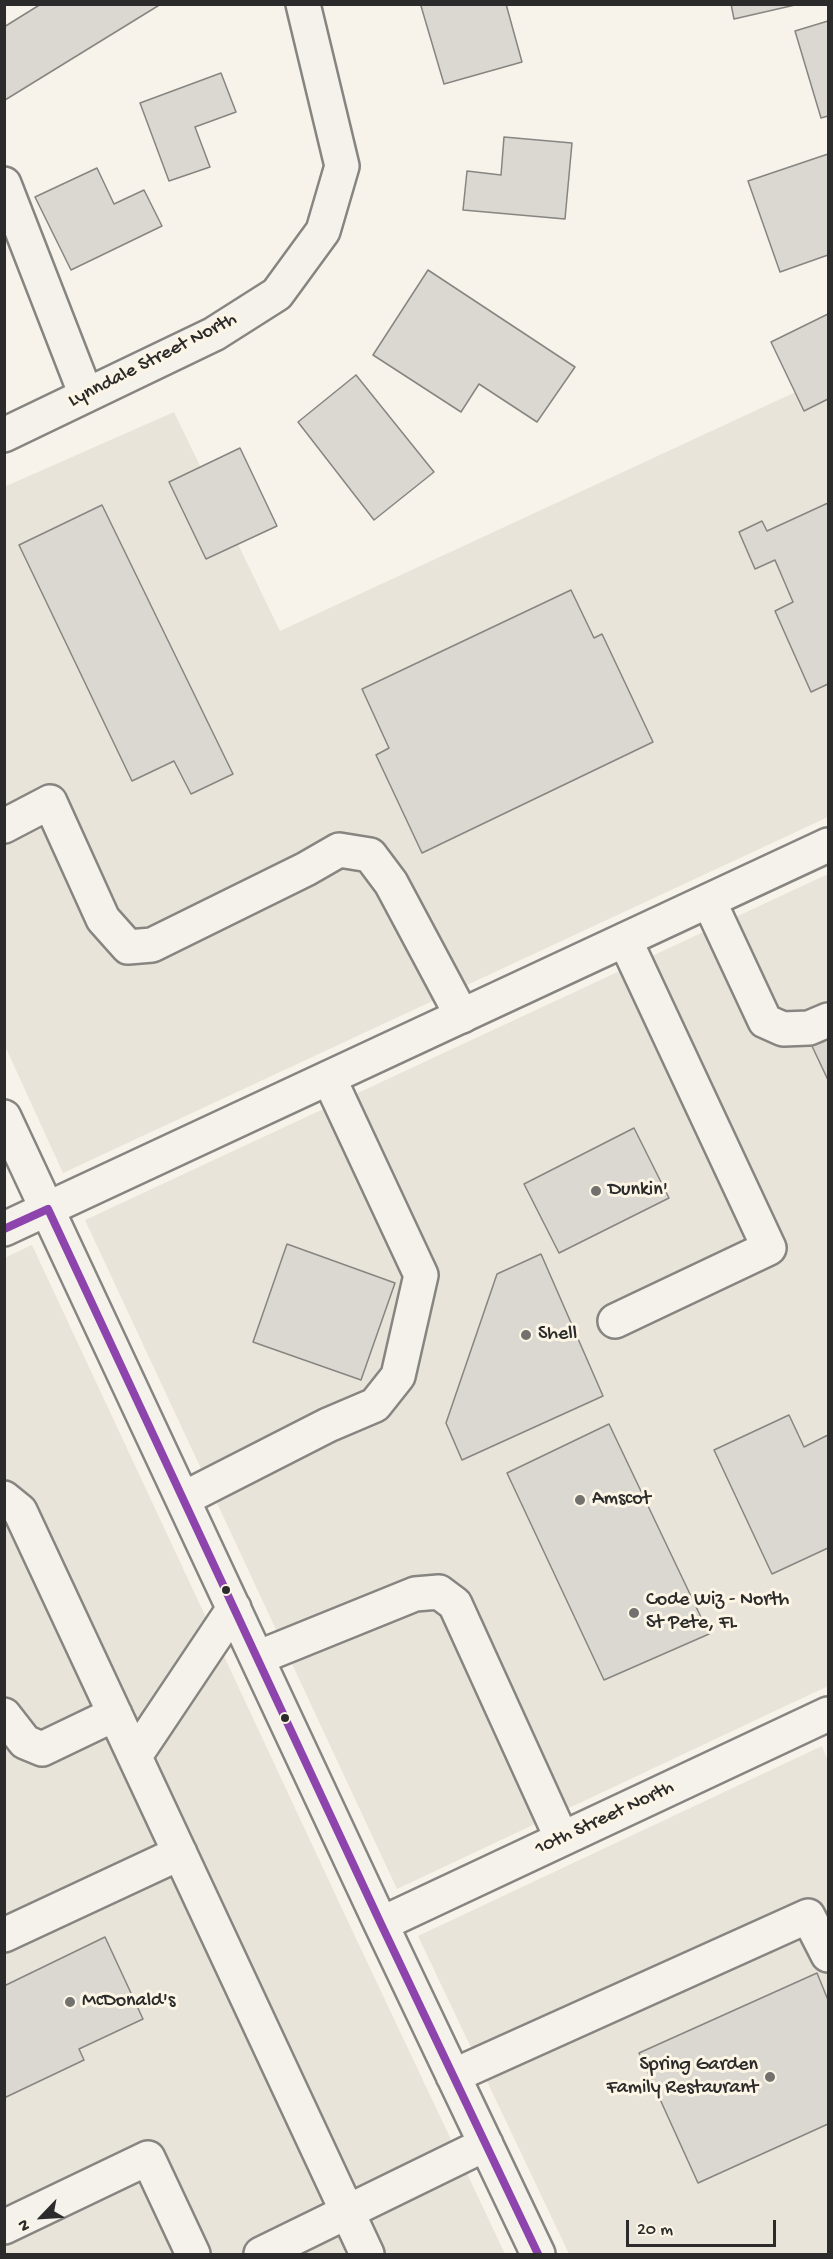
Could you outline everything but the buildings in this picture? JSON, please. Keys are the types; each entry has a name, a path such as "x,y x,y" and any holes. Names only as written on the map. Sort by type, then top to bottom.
{"street":[{"name":"Lynndale Street North","path":"4,435 214,334 277,294 323,231 342,166 303,4"},
{"path":"4,184 86,395"},
{"path":"4,826 50,802 103,919 128,947 152,945 306,869 339,850 370,855 391,883 462,1016"},
{"path":"4,1229 828,845"},
{"path":"709,901 765,1021 783,1029 809,1028 828,1020"},
{"path":"615,1320 769,1248 625,940"},
{"path":"183,1499 328,1425 375,1405 398,1376 421,1275 329,1078"},
{"path":"4,1117 381,1924 538,2254"},
{"path":"4,1498 20,1510 367,2254"},
{"path":"257,1658 415,1594 439,1592 454,1604 562,1839"},
{"path":"135,1756 234,1608"},
{"path":"4,1715 25,1742 42,1749 115,1714"},
{"name":"10th Street North","path":"381,1924 828,1714"},
{"path":"4,1935 180,1853"},
{"path":"453,2076 808,1916 828,1955"},
{"path":"261,2254 486,2144"},
{"path":"4,2227 148,2158 193,2254"}],"shaded area":[{"path":"828,377 828,817 63,1173 5,1046 4,487 174,412 280,631"},
{"path":"828,874 828,1686 397,1889 85,1220"},
{"path":"32,1245 505,2254 5,2254 4,1258"},
{"path":"822,1746 828,1761 828,2254 569,2254 418,1936"}],"transit line":[{"path":"4,1229 48,1209 381,1924 538,2254"}],"place":[{"name":"Dunkin'","path":"596,1191"},
{"name":"Shell","path":"526,1335"},
{"name":"Amscot","path":"580,1500"},
{"name":"Code Wiz - North St Pete, FL","path":"634,1613"},
{"name":"McDonald's","path":"70,2002"},
{"name":"Spring Garden Family Restaurant","path":"770,2077"}]}
